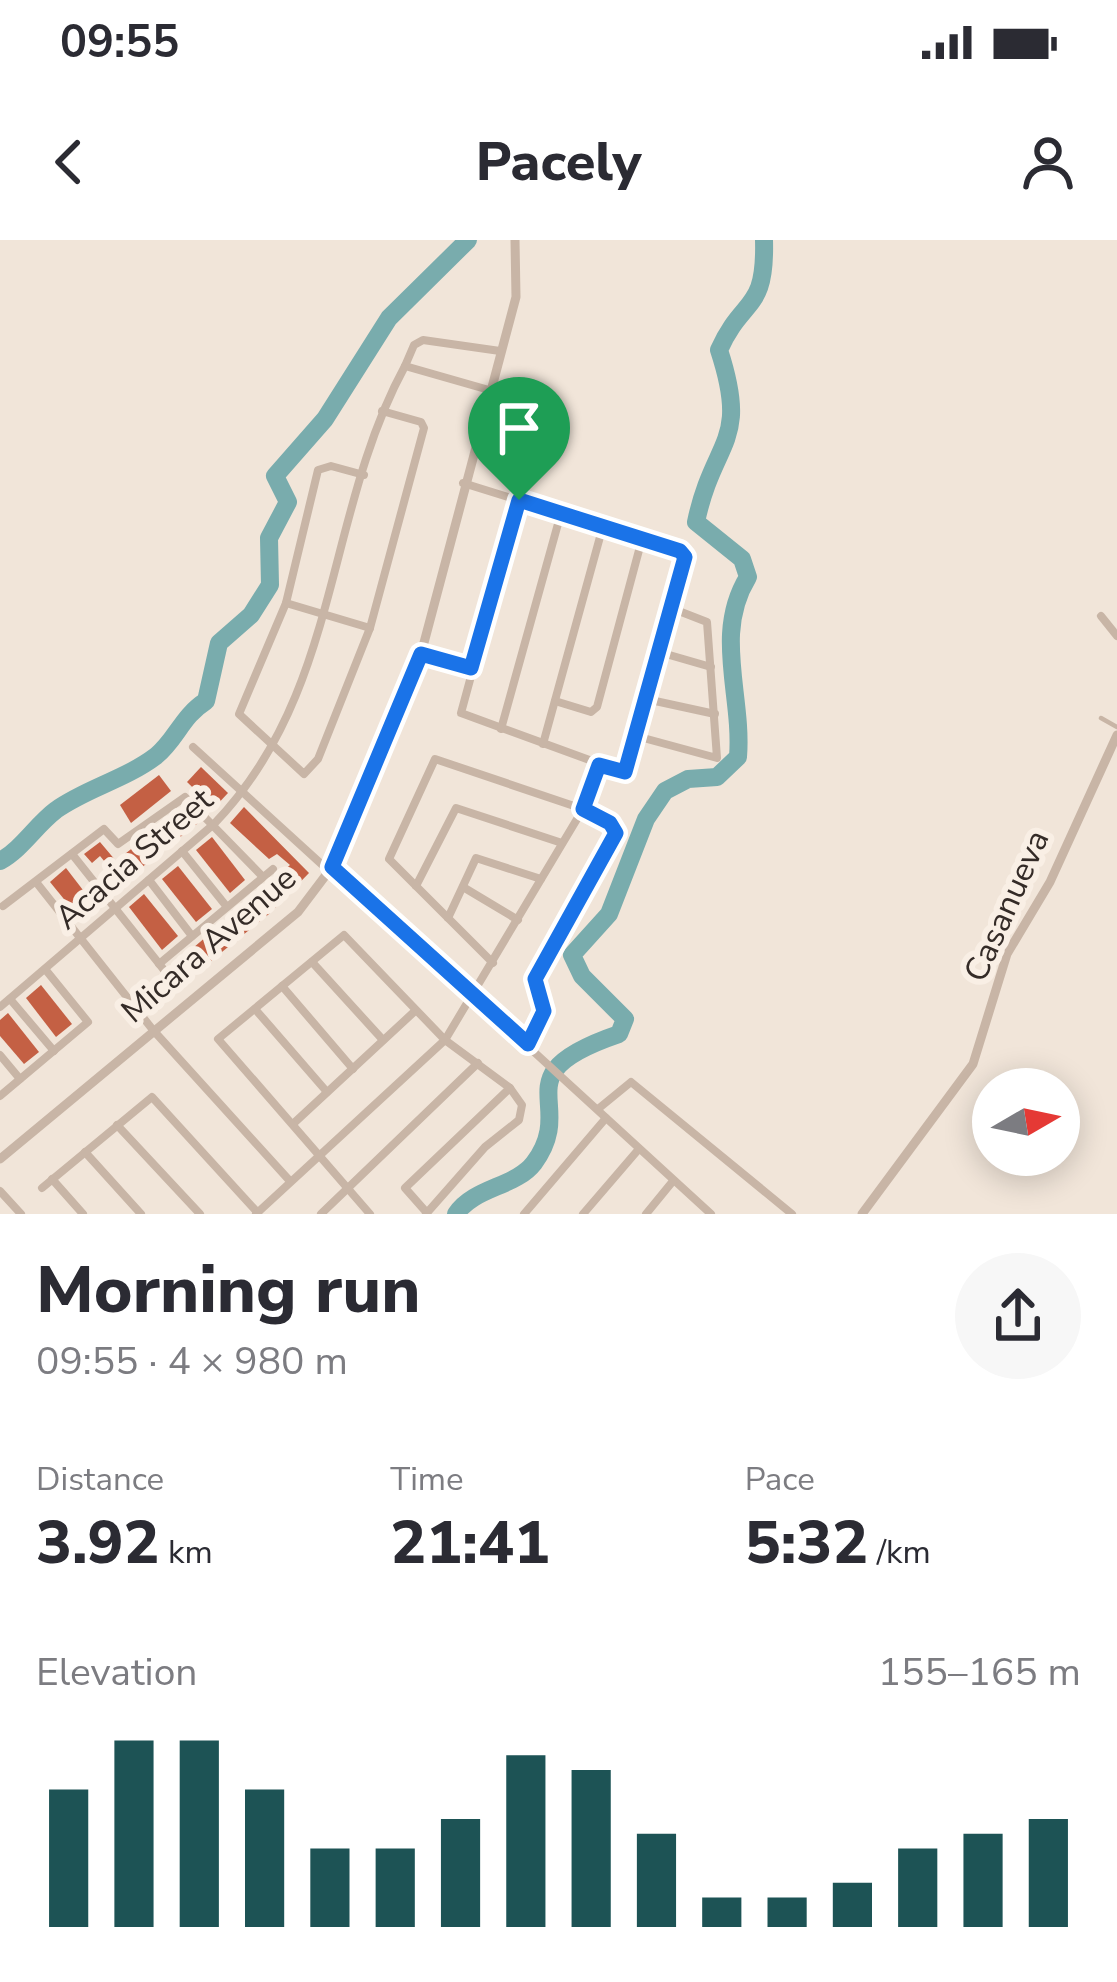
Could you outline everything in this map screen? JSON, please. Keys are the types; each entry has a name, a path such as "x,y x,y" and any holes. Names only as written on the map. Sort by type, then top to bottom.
{"street":[{"name":"Micara Avenue","path":"0,1159 298,912 330,869 421,654 516,297 514,240"},
{"path":"489,391 405,366 414,345 424,340 500,351"},
{"name":"Acacia Street","path":"0,1007 214,824 244,793 273,750 327,615 382,411 405,366"},
{"path":"364,475 331,466 318,470 286,603 238,714 296,770 311,770 370,628 424,428 421,422 382,411"},
{"path":"463,483 519,500 561,514 603,526 685,557 625,772 461,713 519,500"},
{"path":"501,729 561,514"},
{"path":"543,744 603,526"},
{"path":"555,700 591,712 597,707 642,539"},
{"path":"286,603 370,628"},
{"path":"636,736 718,758 707,622 671,608"},
{"path":"1101,616 1117,636"},
{"path":"659,652 711,667"},
{"path":"646,699 716,714"},
{"name":"Casanueva","path":"862,1214 973,1064 1007,954 1050,882 1117,731"},
{"path":"193,747 473,999 558,1068 708,1213"},
{"path":"493,963 389,859 435,759 583,809 610,823 616,833 535,979 544,1011 528,1044"},
{"path":"42,1188 152,1097 258,1214 320,1151 445,1040 583,809 599,765"},
{"path":"3,906 104,829 118,844 184,797 263,877"},
{"path":"416,886 456,808 562,843"},
{"path":"182,851 227,907"},
{"path":"72,854 168,975"},
{"path":"448,919 476,858 541,880"},
{"path":"159,964 273,869"},
{"path":"149,880 192,936"},
{"path":"36,882 152,1030 289,1180"},
{"path":"464,887 518,920"},
{"path":"370,1214 320,1151 218,1040 344,935 445,1040 510,1088 522,1105 519,1120 485,1147 426,1213 405,1188 510,1088"},
{"path":"312,962 383,1040"},
{"path":"0,1096 88,1022 45,969"},
{"path":"282,986 352,1069"},
{"path":"10,999 54,1051"},
{"path":"255,1009 327,1092"},
{"path":"294,1123 415,1011"},
{"path":"0,1055 20,1079"},
{"path":"321,1214 478,1063"},
{"path":"598,1109 631,1082 792,1214"},
{"path":"524,1214 607,1118"},
{"path":"117,1125 200,1214"},
{"path":"583,1214 638,1150"},
{"path":"85,1152 141,1214"},
{"path":"52,1179 83,1214"},
{"path":"646,1214 673,1181"},
{"path":"0,1191 21,1214"}],"lane":[{"path":"1101,718 1117,731"}],"path":[{"path":"421,654 471,668"}],"building":[{"path":"201,767 228,793 214,808 187,782"},
{"path":"159,775 171,791 131,823 120,805"},
{"path":"244,807 309,873 269,914 181,985 172,966 290,865 277,854 269,859 230,823"},
{"path":"182,809 198,823 122,883 100,856 92,863 84,854 100,842 116,861"},
{"path":"212,837 245,880 230,893 196,850"},
{"path":"178,866 212,909 196,922 162,879"},
{"path":"66,868 96,907 81,920 50,882"},
{"path":"144,894 178,936 162,950 129,907"},
{"path":"41,985 72,1024 56,1037 26,998"},
{"path":"8,1013 39,1052 24,1064 0,1036 0,1020"}],"waterway":[{"path":"0,861 56,810 156,756 206,701 219,643 251,615 270,585 269,538 288,502 275,476 325,419 389,318 468,240"},
{"path":"456,1214 473,1198 517,1177 534,1163 546,1142 551,1077 561,1063 583,1049 619,1034 625,1019 582,976 572,955 609,914 646,819 665,791 688,779 717,777 738,757 732,620 748,577 742,559 696,522 730,424 728,381 719,350 757,293 764,240"}],"route":[{"path":"519,500 680,551 685,557 625,772 599,765 583,809 616,827 616,833 535,979 543,1022 528,1044 332,867 421,654 471,668 519,500"}]}
